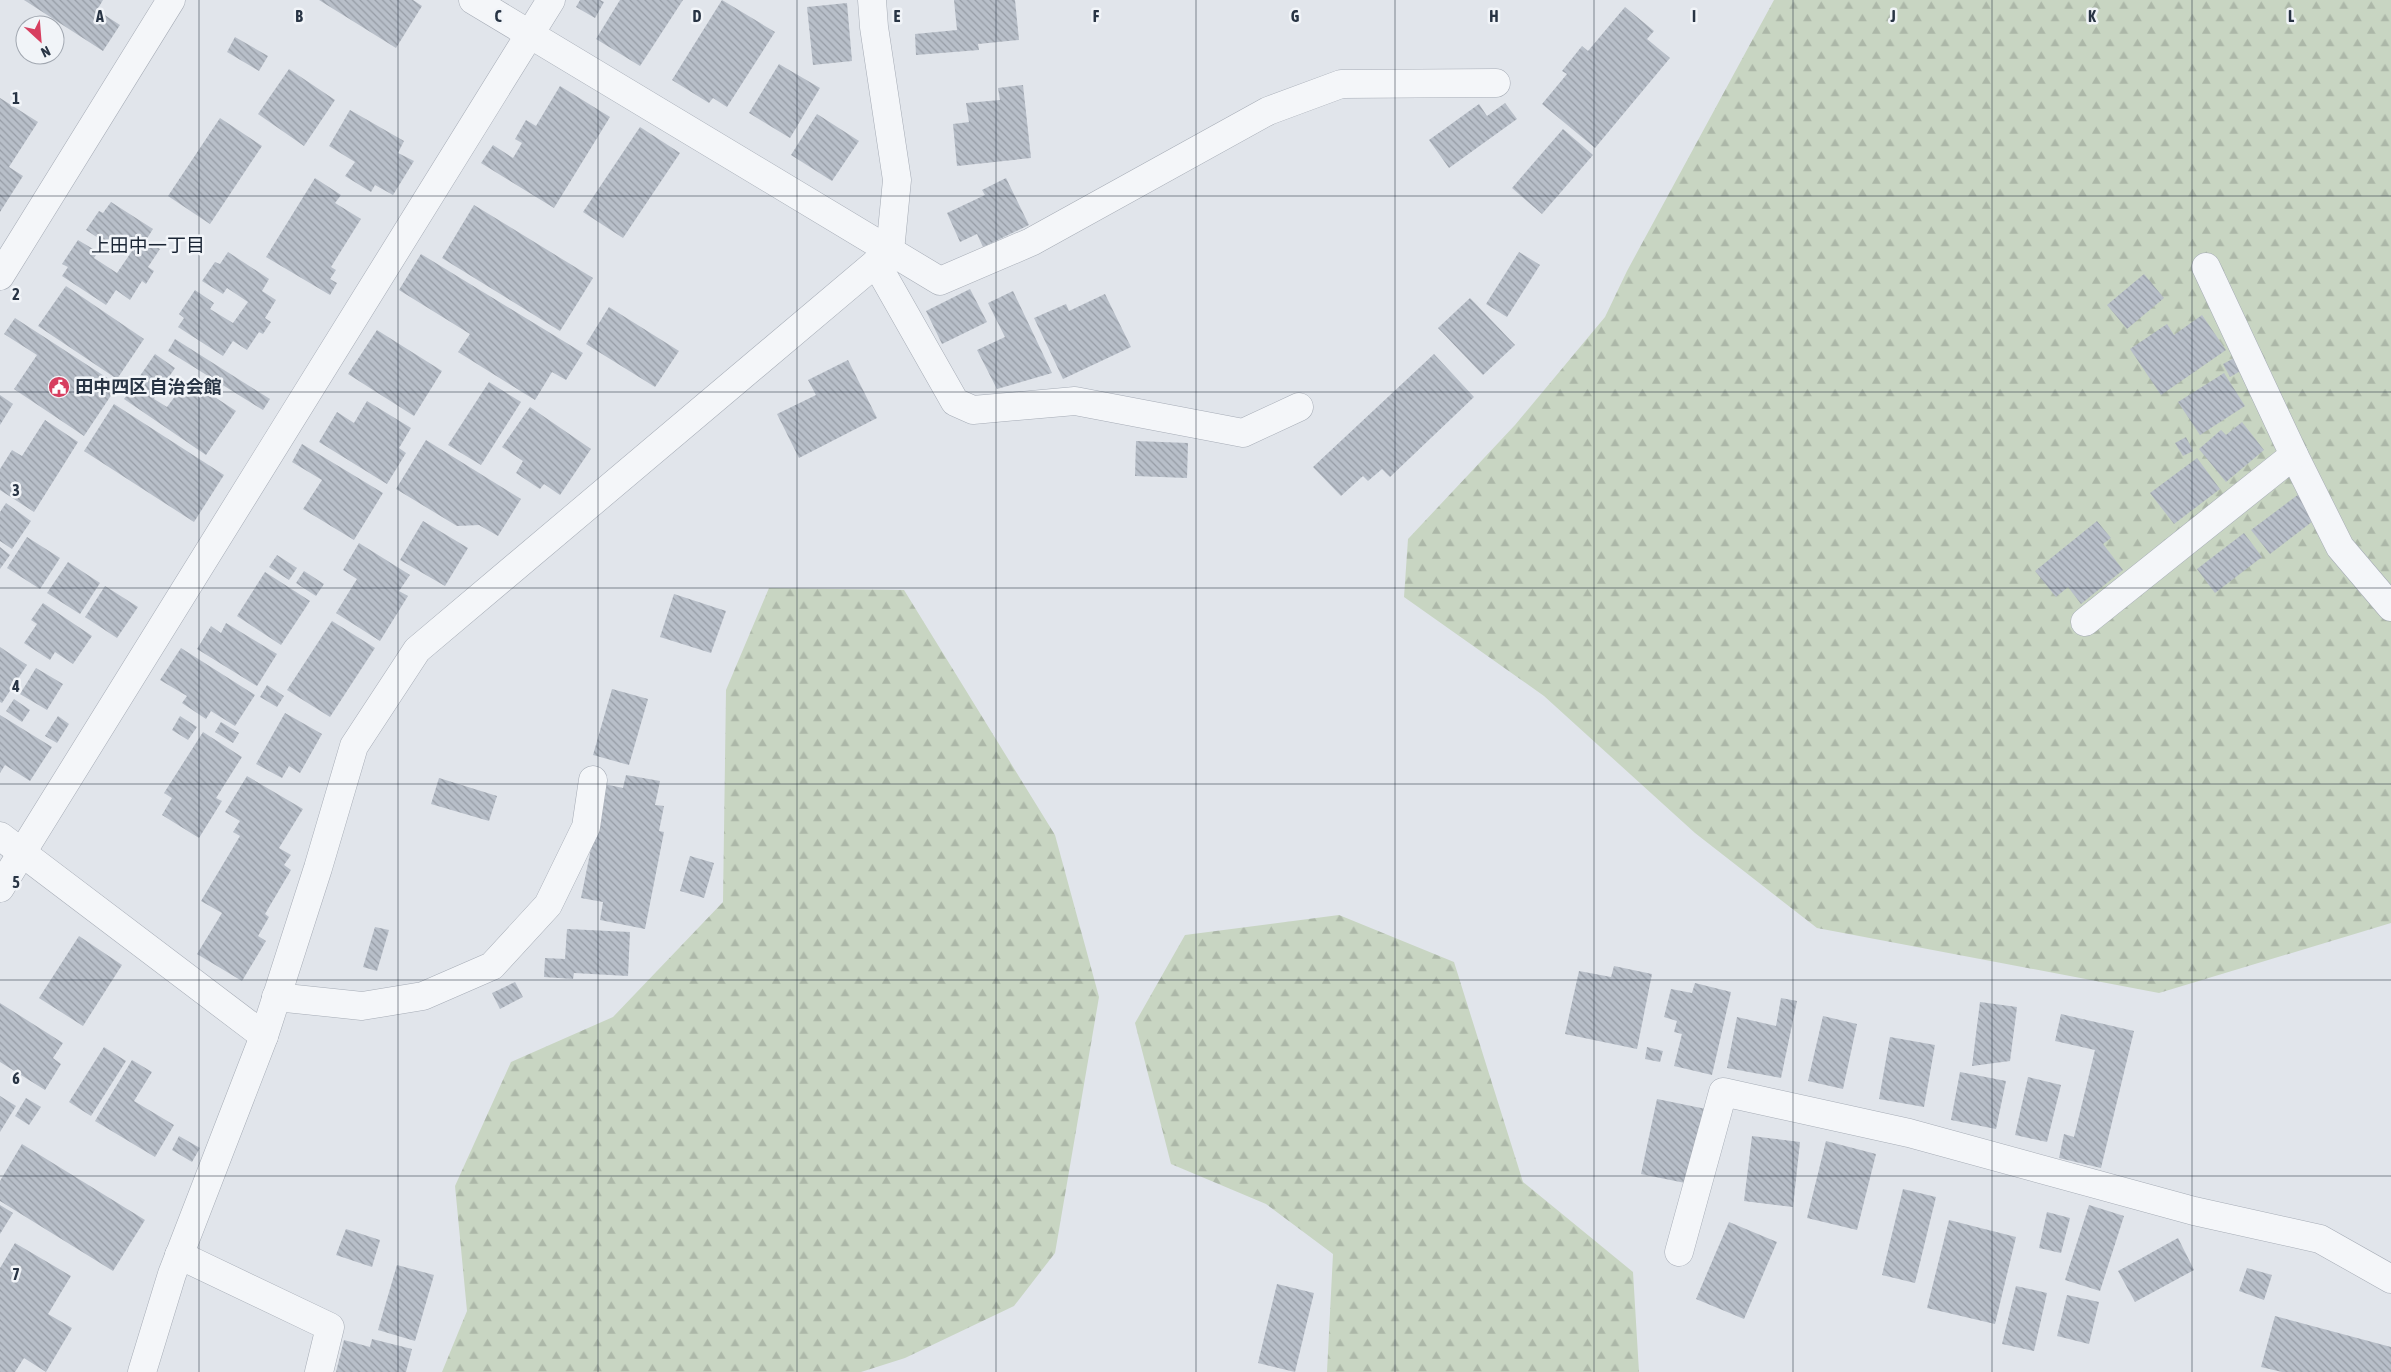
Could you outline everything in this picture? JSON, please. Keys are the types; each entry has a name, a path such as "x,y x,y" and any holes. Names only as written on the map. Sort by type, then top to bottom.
{"street":[{"path":"0,276 171,0"},
{"path":"473,0 531,34 883,257 940,280 1031,242 1268,111 1340,84 1496,83"},
{"path":"0,888 551,0"},
{"path":"872,0 874,27 897,180 883,257 955,402 973,410 1075,402 1243,432 1299,407"},
{"path":"142,1372 179,1255 264,1036 318,868 354,746 417,650 883,257"},
{"path":"2206,267 2294,455 2340,547 2391,607"},
{"path":"2085,622 2294,455"},
{"path":"276,997 362,1006 422,996 492,966 548,905 586,827 593,780"},
{"path":"0,836 264,1036"},
{"path":"1679,1252 1723,1092 1909,1133 2194,1211 2320,1240 2391,1279"},
{"path":"179,1255 330,1327 320,1372"}],"green space":[{"path":"1774,0 2391,0 2391,923 2159,993 1817,928 1695,833 1544,696 1404,597 1408,539 1515,425 1605,317 1627,271"},
{"path":"769,588 904,590 1055,835 1099,997 1055,1253 1014,1306 905,1358 861,1372 442,1372 467,1311 455,1186 511,1062 613,1017 723,902 726,690"},
{"path":"1339,915 1454,962 1523,1182 1633,1272 1639,1372 1327,1372 1333,1254 1266,1204 1171,1164 1135,1023 1185,935"}],"building":[{"path":"24,0 103,0 97,10 120,25 103,51 65,26 65,15 47,15"},
{"path":"319,0 413,0 422,6 396,48"},
{"path":"580,0 600,0 604,2 595,18 576,7"},
{"path":"620,0 683,0 640,66 596,39"},
{"path":"722,0 775,32 727,107 713,98 709,103 672,80"},
{"path":"954,0 1015,0 1019,40 978,44 979,50 916,55 915,34 957,30"},
{"path":"847,3 852,61 813,65 807,7"},
{"path":"1625,7 1654,31 1647,39 1670,58 1595,148 1542,104 1567,74 1562,71 1582,46 1588,51"},
{"path":"235,37 268,56 259,71 227,52"},
{"path":"779,64 820,88 790,138 749,113"},
{"path":"289,69 335,100 304,146 258,114"},
{"path":"1023,85 1031,158 957,166 953,124 969,122 966,103 1000,100 998,88"},
{"path":"560,86 610,117 554,208 481,163 493,145 513,158 522,143 515,139 526,120 536,126"},
{"path":"0,98 38,122 9,167 23,176 0,212"},
{"path":"1505,103 1517,119 1449,168 1429,140 1479,104 1487,116"},
{"path":"350,110 404,141 398,153 414,161 393,195 375,185 371,192 345,176 355,162 329,146"},
{"path":"817,114 859,141 832,181 791,155"},
{"path":"220,118 262,146 210,224 168,196"},
{"path":"640,127 680,153 623,238 583,212"},
{"path":"1563,129 1593,155 1542,214 1512,188"},
{"path":"315,178 341,195 335,203 361,219 331,267 336,270 330,279 337,283 330,295 266,257"},
{"path":"1006,178 1029,225 983,247 977,234 960,242 947,213 985,195 982,190"},
{"path":"111,202 153,229 146,240 160,249 148,267 154,271 146,284 142,281 130,300 116,290 106,305 62,276 68,267 62,264 78,240 98,252 94,258 117,273 132,251 110,237 106,243 86,230 99,211 103,213"},
{"path":"474,205 593,278 560,331 442,258"},
{"path":"228,252 269,279 262,291 276,300 265,318 271,322 263,334 259,332 247,350 233,341 223,356 178,327 184,318 179,314 195,290 214,303 210,309 233,323 248,302 227,288 223,294 202,281 215,262 220,264"},
{"path":"1519,252 1540,265 1507,317 1486,304"},
{"path":"421,254 583,353 566,380 552,372 535,400 458,352 470,334 399,290"},
{"path":"2144,274 2164,298 2127,329 2107,305"},
{"path":"66,286 144,339 117,379 38,326"},
{"path":"970,289 987,322 942,344 926,311"},
{"path":"1013,291 1052,373 997,389 977,350 1005,337 988,303"},
{"path":"1105,294 1131,347 1063,379 1034,318 1066,304 1069,311"},
{"path":"1470,298 1515,345 1483,375 1438,328"},
{"path":"609,307 679,351 655,387 586,344"},
{"path":"2202,315 2226,350 2161,395 2130,349 2167,324 2174,335"},
{"path":"15,318 118,385 84,436 14,389 37,355 4,334"},
{"path":"377,330 442,371 414,416 348,374"},
{"path":"175,339 270,399 263,410 168,351"},
{"path":"155,354 175,368 154,399 167,407 182,387 198,397 204,390 236,411 206,455 124,399"},
{"path":"1434,354 1474,397 1390,477 1382,469 1368,481 1363,476 1341,496 1313,467"},
{"path":"2236,357 2244,369 2230,377 2223,364"},
{"path":"848,360 877,418 799,458 777,414 816,395 808,380"},
{"path":"2224,373 2245,406 2200,435 2178,402"},
{"path":"489,382 521,402 481,465 448,445"},
{"path":"0,395 13,404 0,425"},
{"path":"367,401 411,428 399,448 406,453 387,484 319,442 337,412 354,423"},
{"path":"114,404 224,475 194,522 84,451"},
{"path":"530,407 591,449 560,495 544,484 540,489 516,473 523,461 502,447"},
{"path":"45,420 78,442 34,512 0,490 0,469 12,450 22,456"},
{"path":"2242,422 2264,450 2226,482 2199,449 2221,430 2226,435"},
{"path":"2186,437 2193,451 2183,456 2175,443"},
{"path":"426,440 521,499 498,536 479,525 457,526 396,489"},
{"path":"1136,441 1188,443 1187,478 1135,476"},
{"path":"302,444 383,493 354,540 303,509 322,480 292,462"},
{"path":"2197,458 2220,489 2174,524 2150,493"},
{"path":"2299,494 2317,518 2270,554 2251,530"},
{"path":"6,503 31,521 12,549 0,541 0,512"},
{"path":"423,521 468,548 445,586 400,560"},
{"path":"2097,521 2111,538 2103,544 2123,570 2081,604 2068,587 2056,597 2035,571"},
{"path":"2244,533 2262,557 2215,593 2197,569"},
{"path":"27,537 60,558 40,589 7,568"},
{"path":"359,543 410,575 399,591 408,596 380,641 336,613 357,579 343,570"},
{"path":"0,547 10,555 0,569"},
{"path":"277,555 297,568 289,580 269,567"},
{"path":"68,562 100,583 80,614 47,593"},
{"path":"304,571 324,584 316,596 296,583"},
{"path":"265,572 310,601 281,645 237,616"},
{"path":"105,586 138,607 117,638 85,617"},
{"path":"674,594 726,611 711,653 660,637"},
{"path":"43,603 92,636 73,664 55,652 50,660 24,643 37,624 31,620"},
{"path":"332,621 375,648 330,717 287,690"},
{"path":"226,623 277,654 257,686 197,649 211,626 221,633"},
{"path":"0,647 27,665 2,703 0,702"},
{"path":"181,648 255,695 235,726 211,711 206,719 182,703 187,696 160,680"},
{"path":"36,668 63,684 47,710 20,694"},
{"path":"267,685 284,696 277,707 260,697"},
{"path":"612,689 648,699 629,765 593,755"},
{"path":"14,699 30,710 22,722 6,711"},
{"path":"285,713 322,734 300,773 289,766 282,778 256,764"},
{"path":"0,715 52,747 30,781 5,765 0,773"},
{"path":"58,716 69,724 57,743 45,736"},
{"path":"180,716 197,727 188,740 172,730"},
{"path":"221,722 239,733 233,743 215,732"},
{"path":"203,732 242,757 216,798 222,801 199,838 162,815 172,798 164,793"},
{"path":"626,775 660,781 655,805 664,806 659,831 664,832 645,929 600,920 603,902 581,898 604,784 623,788"},
{"path":"247,776 303,809 279,848 291,855 284,865 291,870 265,914 269,917 258,936 266,941 242,981 197,954 222,913 201,901 240,836 233,832 240,821 225,812"},
{"path":"439,778 497,796 489,821 431,804"},
{"path":"690,856 714,863 704,898 680,891"},
{"path":"375,927 389,930 377,971 363,967"},
{"path":"567,929 630,932 628,976 574,973 573,979 544,977 545,958 565,959"},
{"path":"79,936 122,965 83,1026 39,998"},
{"path":"1614,966 1652,974 1637,1049 1565,1034 1579,971 1611,977"},
{"path":"515,982 523,997 500,1009 492,993"},
{"path":"1695,983 1731,992 1712,1075 1674,1066 1682,1034 1674,1032 1677,1021 1664,1017 1671,989 1692,993"},
{"path":"1781,998 1797,1001 1781,1078 1727,1068 1737,1017 1776,1026"},
{"path":"1980,1002 2017,1007 2010,1061 1972,1066"},
{"path":"0,1003 63,1043 53,1058 61,1064 45,1090 0,1062"},
{"path":"2061,1014 2134,1031 2101,1168 2059,1158 2064,1134 2074,1137 2095,1050 2055,1041"},
{"path":"1823,1016 1857,1024 1843,1089 1808,1081"},
{"path":"1890,1037 1935,1045 1924,1107 1879,1099"},
{"path":"104,1047 126,1061 91,1116 69,1102"},
{"path":"1647,1047 1663,1051 1660,1062 1645,1059"},
{"path":"132,1060 152,1072 134,1101 174,1125 155,1157 95,1121"},
{"path":"1960,1072 2006,1081 1996,1129 1951,1120"},
{"path":"2028,1077 2061,1085 2047,1142 2015,1135"},
{"path":"0,1096 16,1106 0,1132"},
{"path":"26,1098 41,1107 29,1125 15,1116"},
{"path":"1657,1099 1706,1109 1690,1184 1641,1174"},
{"path":"179,1136 200,1148 192,1162 172,1150"},
{"path":"1752,1136 1800,1142 1793,1207 1744,1201"},
{"path":"1826,1141 1876,1154 1857,1230 1807,1218"},
{"path":"22,1144 145,1220 113,1271 0,1201 0,1181"},
{"path":"1903,1189 1936,1197 1915,1283 1882,1275"},
{"path":"0,1205 13,1213 0,1234"},
{"path":"2089,1205 2124,1216 2100,1291 2065,1280"},
{"path":"2047,1212 2070,1218 2061,1253 2039,1248"},
{"path":"1949,1220 2016,1237 1995,1324 1927,1308"},
{"path":"1729,1222 1777,1242 1744,1319 1696,1299"},
{"path":"346,1229 380,1240 372,1267 336,1255"},
{"path":"2178,1238 2194,1270 2135,1302 2118,1271"},
{"path":"15,1243 71,1276 48,1314 72,1328 46,1372 24,1358 15,1372 0,1372 0,1268"},
{"path":"397,1265 434,1275 415,1341 378,1330"},
{"path":"2247,1268 2272,1275 2264,1300 2239,1291"},
{"path":"1277,1284 1314,1293 1295,1372 1258,1363"},
{"path":"2016,1286 2047,1293 2034,1351 2002,1344"},
{"path":"2067,1295 2099,1302 2089,1344 2057,1336"},
{"path":"2275,1316 2391,1347 2391,1372 2282,1372 2261,1367"},
{"path":"372,1339 412,1349 406,1372 336,1372 344,1340 370,1347"}],"place":[{"name":"田中四区 自治会館","path":"59,387"}],"district":[{"name":"上田中一丁目","path":"148,245"}]}
